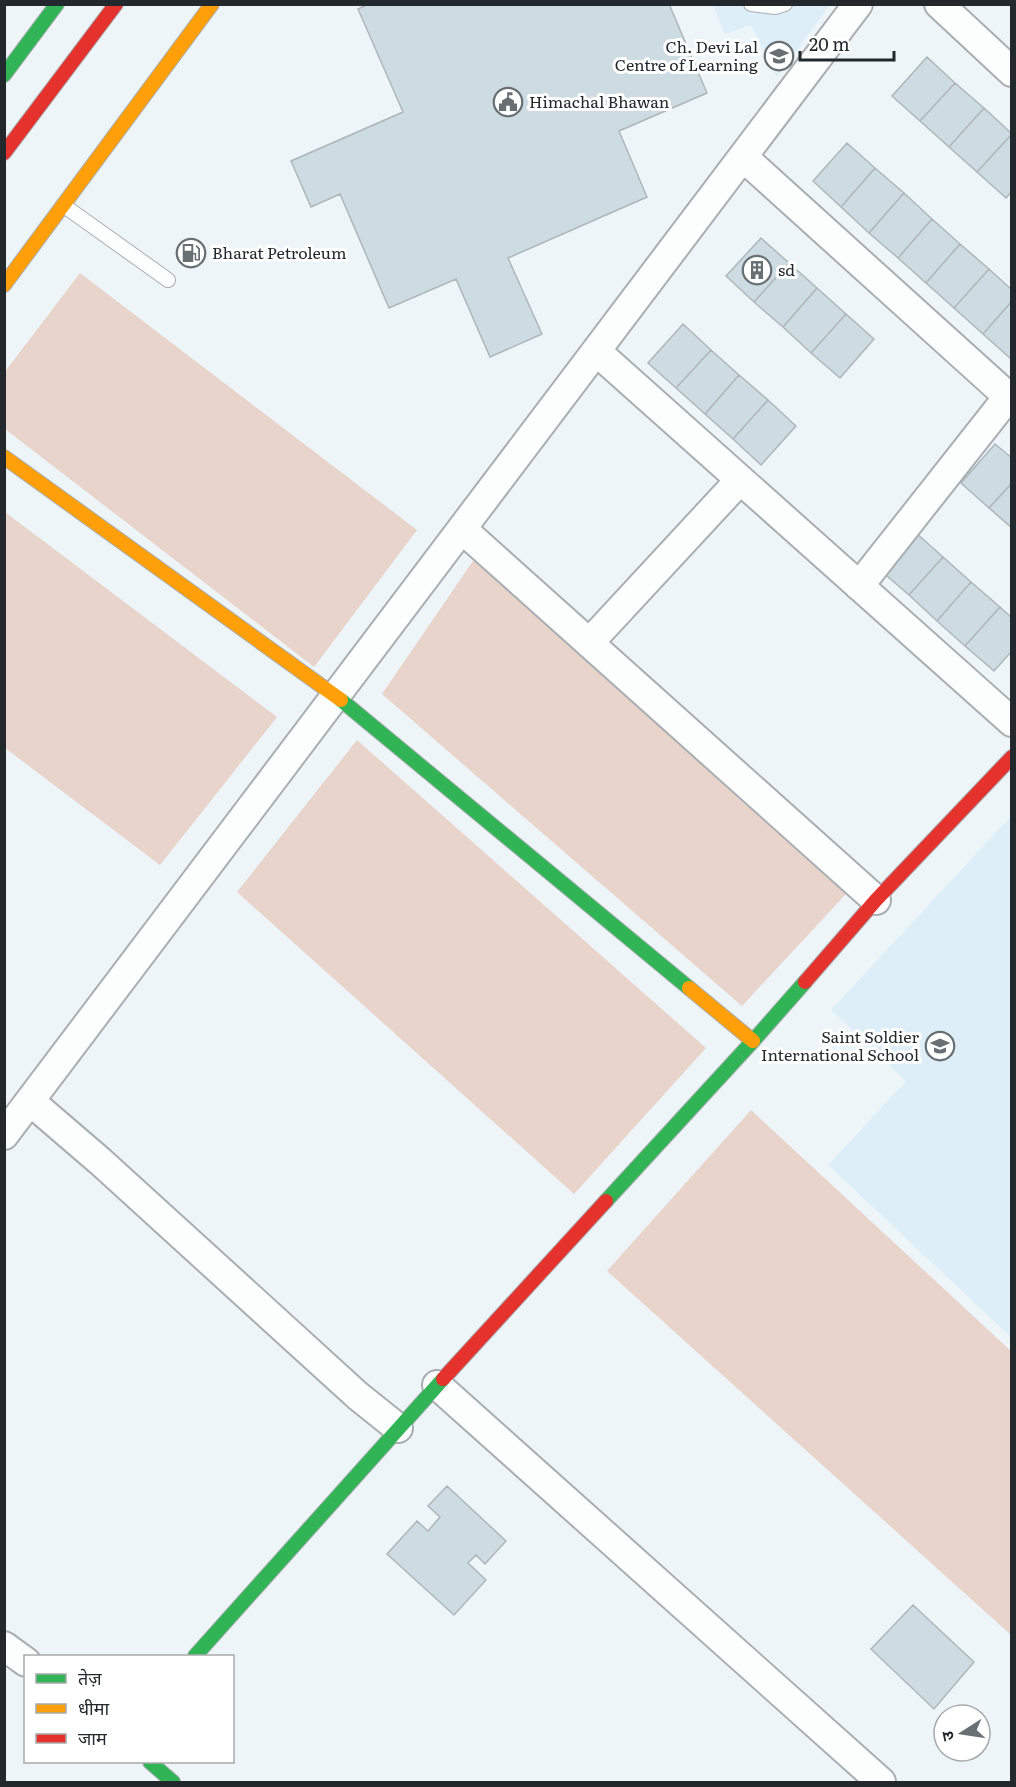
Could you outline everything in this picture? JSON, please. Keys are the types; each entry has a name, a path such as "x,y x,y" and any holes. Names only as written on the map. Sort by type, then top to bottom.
{"street":[{"path":"4,75 57,4"},
{"path":"4,153 116,4"},
{"path":"4,285 212,4"},
{"path":"4,1134 858,4"},
{"path":"939,4 1011,72"},
{"path":"742,157 1010,399 859,586"},
{"path":"596,351 1011,722"},
{"path":"4,457 336,696 753,1041"},
{"path":"589,643 740,480"},
{"path":"462,529 876,900"},
{"path":"196,1655 437,1385 753,1041 876,900 1011,758"},
{"path":"30,1101 101,1162 358,1396 398,1428"},
{"path":"437,1385 881,1782"},
{"path":"4,1646 24,1661"},
{"path":"152,1763 173,1782"}],"lane":[{"path":"751,4 775,7 785,4"},
{"path":"63,205 168,280"}],"shaded area":[{"name":"Ch. Devi Lal Centre of Learning","path":"713,5 830,5 777,77 751,25 725,34"},
{"path":"80,273 417,530 314,667 5,429 4,373"},
{"path":"5,512 277,717 160,865 5,748"},
{"path":"475,558 846,894 742,1006 382,694"},
{"path":"357,740 706,1048 574,1194 237,892"},
{"name":"Saint Soldier International School","path":"1011,816 1011,1337 828,1165 906,1081 831,1010"},
{"path":"751,1110 1011,1351 1011,1635 607,1271"}],"building":[{"path":"369,4 669,4 707,93 619,131 647,197 508,258 542,334 490,357 456,279 389,308 340,194 311,207 291,161 403,112 358,9"},
{"path":"927,57 955,83 920,121 892,96"},
{"path":"955,83 984,108 949,147 920,121"},
{"path":"984,108 1012,134 977,172 949,147"},
{"path":"1012,134 1012,191 1006,198 977,172"},
{"path":"847,143 875,168 841,207 813,181"},
{"path":"875,168 904,193 869,233 841,207"},
{"path":"904,193 932,219 898,258 869,233"},
{"path":"932,219 960,244 926,283 898,258"},
{"name":"sd","path":"761,238 789,263 754,302 726,276"},
{"path":"960,244 989,269 954,308 926,283"},
{"path":"789,263 817,288 783,327 754,302"},
{"path":"989,269 1012,290 1012,301 983,334 954,308"},
{"path":"817,288 846,314 811,353 783,327"},
{"path":"1012,301 1012,358 1011,359 983,334"},
{"path":"846,314 874,339 840,378 811,353"},
{"path":"683,324 711,350 676,388 648,363"},
{"path":"711,350 739,375 705,414 676,388"},
{"path":"739,375 768,400 733,439 705,414"},
{"path":"768,400 796,426 761,465 733,439"},
{"path":"995,444 1012,458 1012,483 989,508 961,483"},
{"path":"1012,483 1012,528 989,508"},
{"path":"915,532 943,557 909,595 880,570"},
{"path":"943,557 971,582 937,621 909,595"},
{"path":"971,582 1000,607 965,646 937,621"},
{"path":"1000,607 1012,618 1012,651 994,671 965,646"},
{"path":"447,1486 506,1541 485,1564 476,1555 468,1563 486,1580 454,1615 387,1554 417,1521 428,1531 440,1517 428,1506"},
{"path":"913,1605 974,1662 939,1703 932,1703 932,1707 871,1649"}],"traffic: fast":[{"path":"4,75 57,4"},
{"path":"341,700 689,988"},
{"path":"606,1201 805,982"},
{"path":"196,1655 443,1379"},
{"path":"151,1763 173,1782"}],"traffic: slow":[{"path":"4,285 212,4"},
{"path":"4,457 341,700"},
{"path":"689,988 753,1041"}],"traffic: jam":[{"path":"4,153 116,4"},
{"path":"805,982 876,900 1012,757"},
{"path":"443,1379 606,1201"}],"place":[{"name":"Ch. Devi Lal Centre of Learning","path":"779,56"},
{"name":"Himachal Bhawan","path":"508,102"},
{"name":"Bharat Petroleum","path":"191,253"},
{"name":"sd","path":"757,270"},
{"name":"Saint Soldier International School","path":"940,1046"}]}
